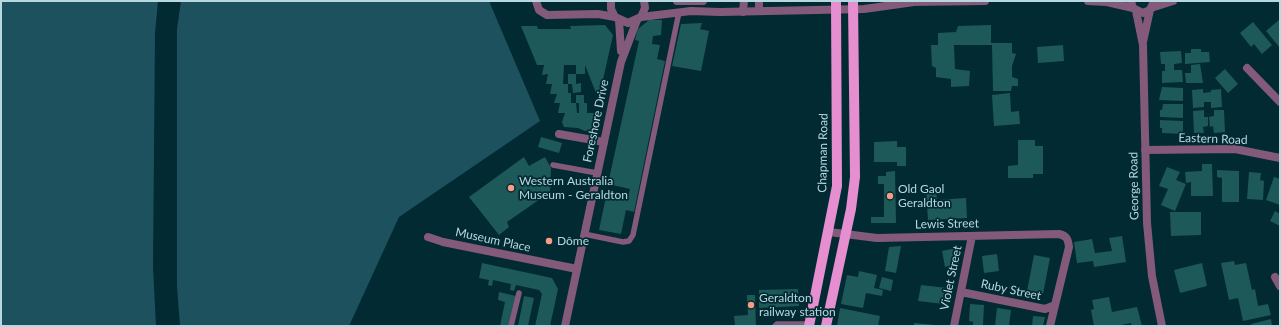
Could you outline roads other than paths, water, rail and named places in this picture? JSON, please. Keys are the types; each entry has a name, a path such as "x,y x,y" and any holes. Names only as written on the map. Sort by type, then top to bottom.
{"main road":[{"name":"Chapman Road","path":"809,325 829,232 837,186 836,5"},
{"path":"826,326 855,177 853,5"}],"street":[{"path":"536,1 539,10 547,15 598,14 628,23 639,18 679,12 759,12 836,5 985,1"},
{"name":"Foreshore Drive","path":"565,326 621,62 622,43 617,19 611,9 612,1"},
{"name":"Foreshore Drive","path":"621,62 639,18 645,8 644,1"},
{"path":"677,1 703,1"},
{"path":"742,12 744,1"},
{"path":"759,1 759,12"},
{"path":"898,1 914,2"},
{"path":"1088,1 1109,2 1133,7 1143,13 1152,6 1173,1"},
{"name":"George Road","path":"1143,45 1152,6"},
{"name":"George Road","path":"1133,7 1143,45 1147,224 1152,276 1162,326"},
{"path":"1247,68 1280,102"},
{"path":"559,134 604,142"},
{"name":"Eastern Road","path":"1145,150 1230,149 1280,158"},
{"name":"Lewis Street","path":"829,232 877,238 1059,234 1065,236 1068,240 1069,247 1055,305"},
{"name":"Violet Street","path":"954,326 972,236"},
{"name":"Museum Place","path":"428,237 442,242 577,269"},
{"path":"1275,277 1280,286"},
{"name":"Ruby Street","path":"961,292 1045,310 1055,305"},
{"path":"1050,326 1055,305"}],"lane":[{"path":"584,234 623,242 629,241 633,235 679,12"},
{"path":"553,165 598,173"},
{"path":"511,326 519,293"},
{"path":"775,326 777,324 809,325"}],"water":[{"path":"1,1 158,1 155,33 153,267 156,326 1,326"},
{"path":"181,1 489,1 540,121 399,217 349,326 180,326 177,286 177,29"}],"place":[{"name":"Western Australia Museum - Geraldton","path":"511,188"},
{"name":"Old Gaol Geraldton","path":"890,196"},
{"name":"Dôme","path":"549,241"},
{"name":"Geraldton railway station","path":"751,305"}]}
